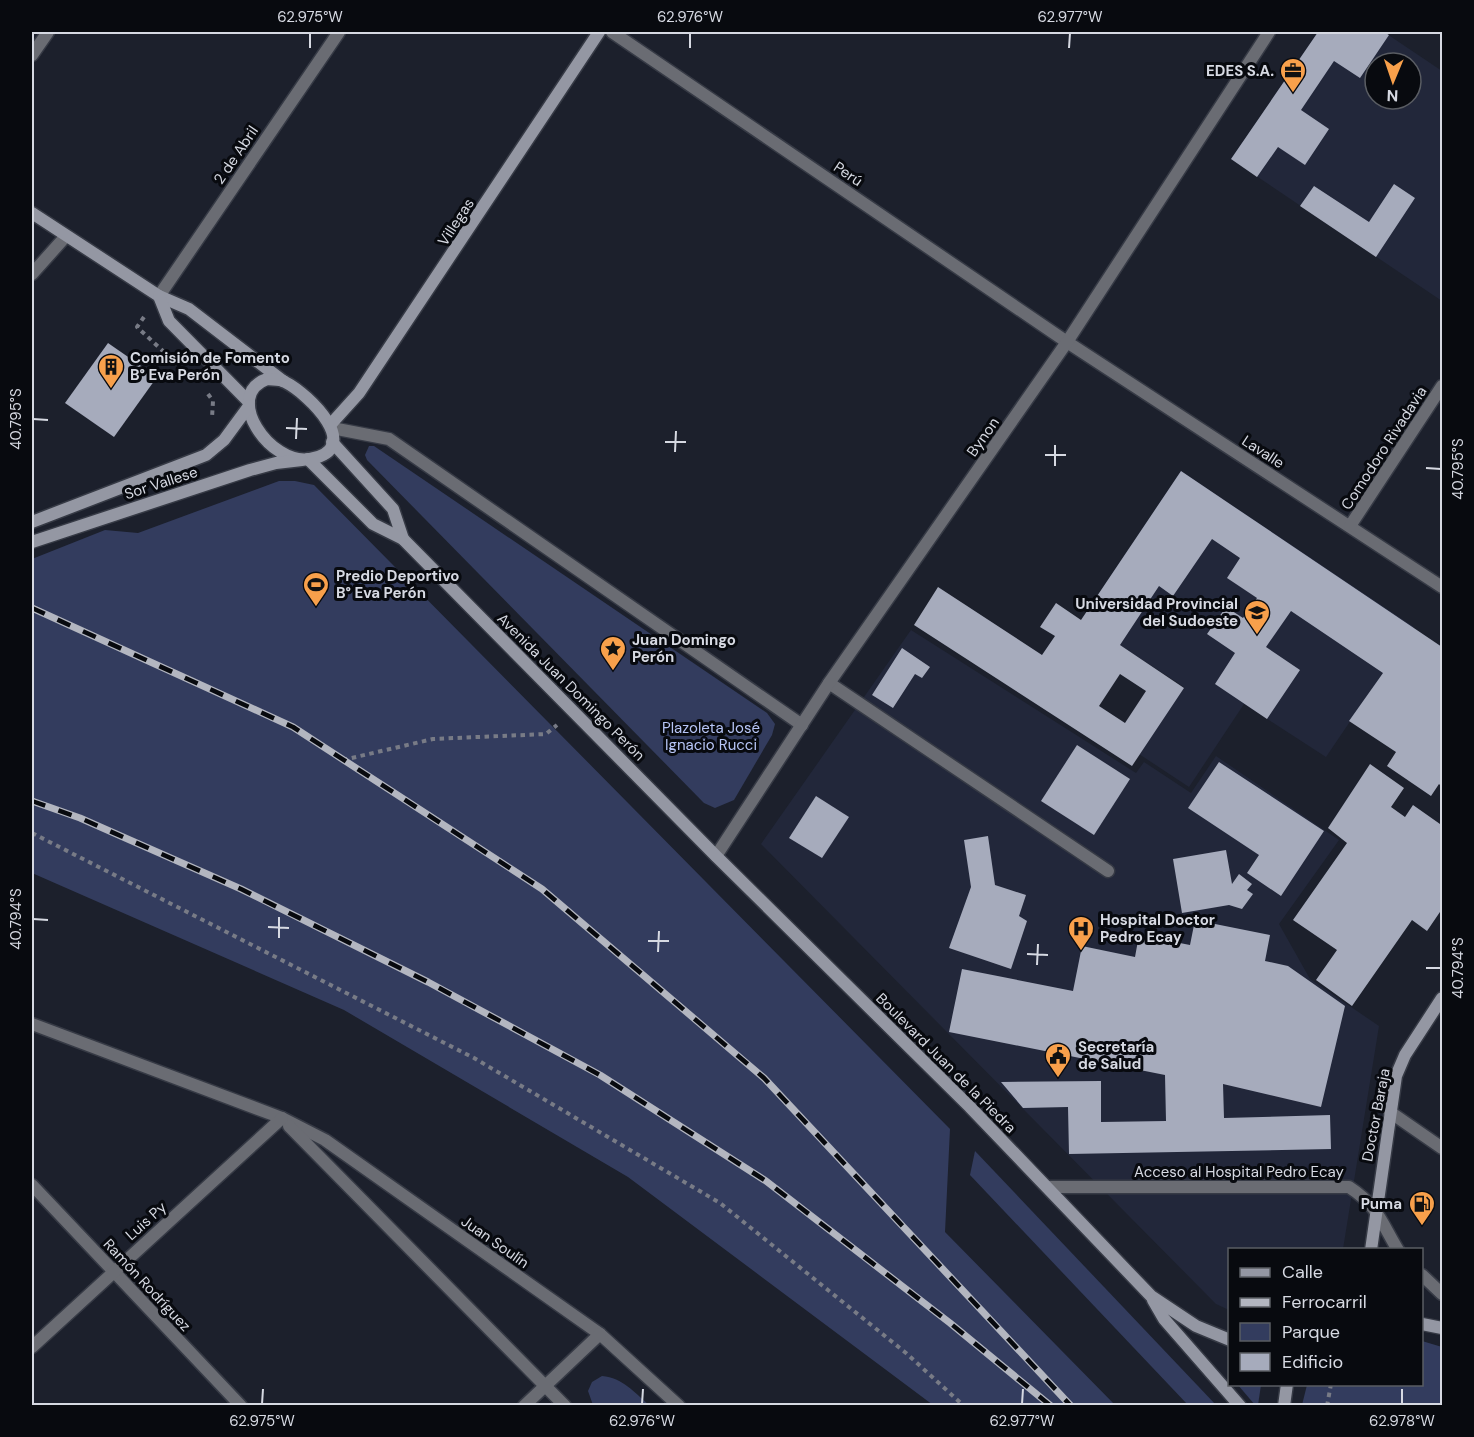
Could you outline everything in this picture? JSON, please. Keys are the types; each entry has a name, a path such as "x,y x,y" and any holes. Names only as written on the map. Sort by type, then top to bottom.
{"main road":[{"name":"Villegas","path":"331,426 359,393 599,32"},
{"path":"32,213 159,296 189,309 322,411 331,426 330,448 319,457 305,459 284,456 264,440 249,404 169,321 159,296"},
{"path":"249,404 252,389 258,382 267,379 283,381"},
{"name":"Sor Vallese","path":"32,522 206,455 224,440 249,404"},
{"name":"Avenida Juan Domingo Perón","path":"332,442 393,509 403,539"},
{"name":"Sor Vallese","path":"32,542 276,463 305,459"},
{"name":"Avenida Juan Domingo Perón","path":"305,459 373,524 403,539 716,856"},
{"name":"Boulevard Juan de la Piedra","path":"716,856 970,1107 1151,1296 1196,1326 1228,1339"},
{"name":"Doctor Baraja","path":"1371,1248 1396,1076 1405,1055 1443,998"},
{"name":"Boulevard Juan de la Piedra","path":"1151,1296 1164,1319 1240,1406"},
{"path":"1423,1324 1443,1328"},
{"path":"1284,1406 1287,1386"}],"street":[{"path":"32,55 48,32"},
{"name":"2 de Abril","path":"159,296 339,32"},
{"name":"Perú","path":"612,32 1067,342"},
{"name":"Bynon","path":"716,856 829,683 1067,342 1269,32"},
{"path":"32,273 66,236"},
{"name":"Lavalle","path":"1067,342 1443,587"},
{"name":"Comodoro Rivadavia","path":"1350,526 1443,386"},
{"path":"331,426 389,439 802,725"},
{"path":"829,683 1108,871"},
{"name":"Juan Soulín","path":"32,1024 282,1118 325,1140 600,1334 679,1406"},
{"path":"1390,1112 1443,1148"},
{"name":"Juan Soulín","path":"282,1118 565,1406"},
{"name":"Luis Py","path":"32,1347 282,1118"},
{"name":"Ramón Rodríguez","path":"32,1185 241,1406"},
{"name":"Acceso al Hospital Pedro Ecay","path":"1047,1187 1349,1187 1364,1197 1376,1210 1387,1226 1397,1248"},
{"path":"1423,1276 1443,1294"},
{"path":"524,1406 600,1334"}],"path":[{"path":"159,296 137,327 198,383"},
{"path":"207,392 213,401 211,427"},
{"path":"343,760 433,739 546,734 575,712"},
{"path":"32,833 474,1058 720,1203 906,1353 964,1406"},
{"path":"1327,1406 1331,1386"}],"shaded area":[{"name":"EDES S.A.","path":"1318,32 1384,32 1412,51 1363,51 1363,111 1423,111 1423,58 1442,71 1442,301 1231,159"},
{"name":"Universidad Provincial del Sudoeste","path":"1181,471 1414,627 1326,757 1244,704 1189,787 1139,754 1184,687 1081,620"},
{"name":"Hospital Doctor Pedro Ecay","path":"911,630 1136,773 1144,762 1191,793 1216,756 1339,840 1279,924 1310,979 1379,1026 1343,1248 1228,1248 1228,1310 1216,1304 761,844"}],"green space":[{"name":"Plazoleta José Ignacio Rucci","path":"369,446 374,446 767,713 775,724 772,735 734,800 715,808 704,803 367,460 365,455"},
{"path":"279,481 295,481 314,485 950,1129 945,1232 1115,1405 933,1405 628,1177 344,1010 32,873 32,559 105,530 138,533"},
{"path":"975,1151 1216,1405 1188,1405 970,1175"},
{"path":"1423,1341 1442,1347 1442,1405 1302,1405 1307,1386 1423,1386"},
{"path":"602,1376 622,1383 649,1405 593,1405 588,1391 592,1382"},
{"path":"1239,1386 1261,1386 1258,1405 1255,1405"}],"building":[{"name":"EDES S.A.","path":"1318,32 1384,32 1389,35 1378,51 1363,51 1363,74 1360,78 1334,61 1301,110 1329,129 1305,165 1278,147 1257,177 1231,159"},
{"path":"1394,184 1415,198 1376,257 1300,206 1314,186 1369,222"},
{"name":"Comisión de Fomento B° Eva Perón","path":"108,343 157,377 114,437 65,403"},
{"path":"1181,471 1442,647 1442,754 1440,758 1442,760 1442,787 1439,784 1431,796 1387,766 1396,752 1349,721 1383,673 1291,611 1266,647 1300,670 1267,719 1215,684 1235,653 1207,634 1226,607 1243,618 1257,598 1227,578 1240,558 1212,539 1173,596 1159,586 1120,645 1184,688 1132,766 914,625 938,587 1042,655 1055,636 1040,627 1056,603 1081,620","holes":["1120,674 1146,691 1125,723 1099,706"]},
{"path":"902,648 930,667 922,678 915,674 893,708 872,695"},
{"path":"1077,745 1130,779 1094,835 1041,801"},
{"path":"1219,762 1324,831 1281,896 1247,873 1259,855 1188,808"},
{"path":"1370,764 1404,788 1391,807 1405,817 1413,805 1440,824 1442,820 1442,909 1427,931 1412,920 1352,1006 1316,980 1337,950 1293,920 1347,843 1328,828"},
{"path":"816,796 849,817 822,858 789,838"},
{"path":"988,836 995,885 1026,895 1019,916 1027,921 1011,969 949,948 971,887 964,840"},
{"path":"1226,850 1232,884 1239,874 1252,884 1247,890 1253,894 1242,909 1229,905 1182,913 1173,859"},
{"name":"Hospital Doctor Pedro Ecay","path":"1195,920 1270,935 1265,961 1288,966 1345,1006 1321,1107 1223,1084 1224,1118 1330,1115 1331,1149 1069,1154 1068,1107 1023,1108 1001,1082 1101,1081 1101,1122 1166,1121 1165,1075 949,1032 962,969 1073,991 1082,946 1135,957 1139,935 1190,945"}],"railway":[{"path":"32,608 293,727 542,889 764,1078 1071,1406"},
{"path":"32,801 80,818 241,889 428,982 600,1075 766,1181 950,1323 1051,1406"}],"place":[{"name":"EDES S.A.","path":"1293,94"},
{"name":"Comisión de Fomento B° Eva Perón","path":"111,390"},
{"name":"Predio Deportivo B° Eva Perón","path":"316,608"},
{"name":"Universidad Provincial del Sudoeste","path":"1257,636"},
{"name":"Juan Domingo Perón","path":"613,672"},
{"name":"Hospital Doctor Pedro Ecay","path":"1081,952"},
{"name":"Secretaría de Salud","path":"1058,1079"},
{"name":"Puma","path":"1422,1227"}]}
